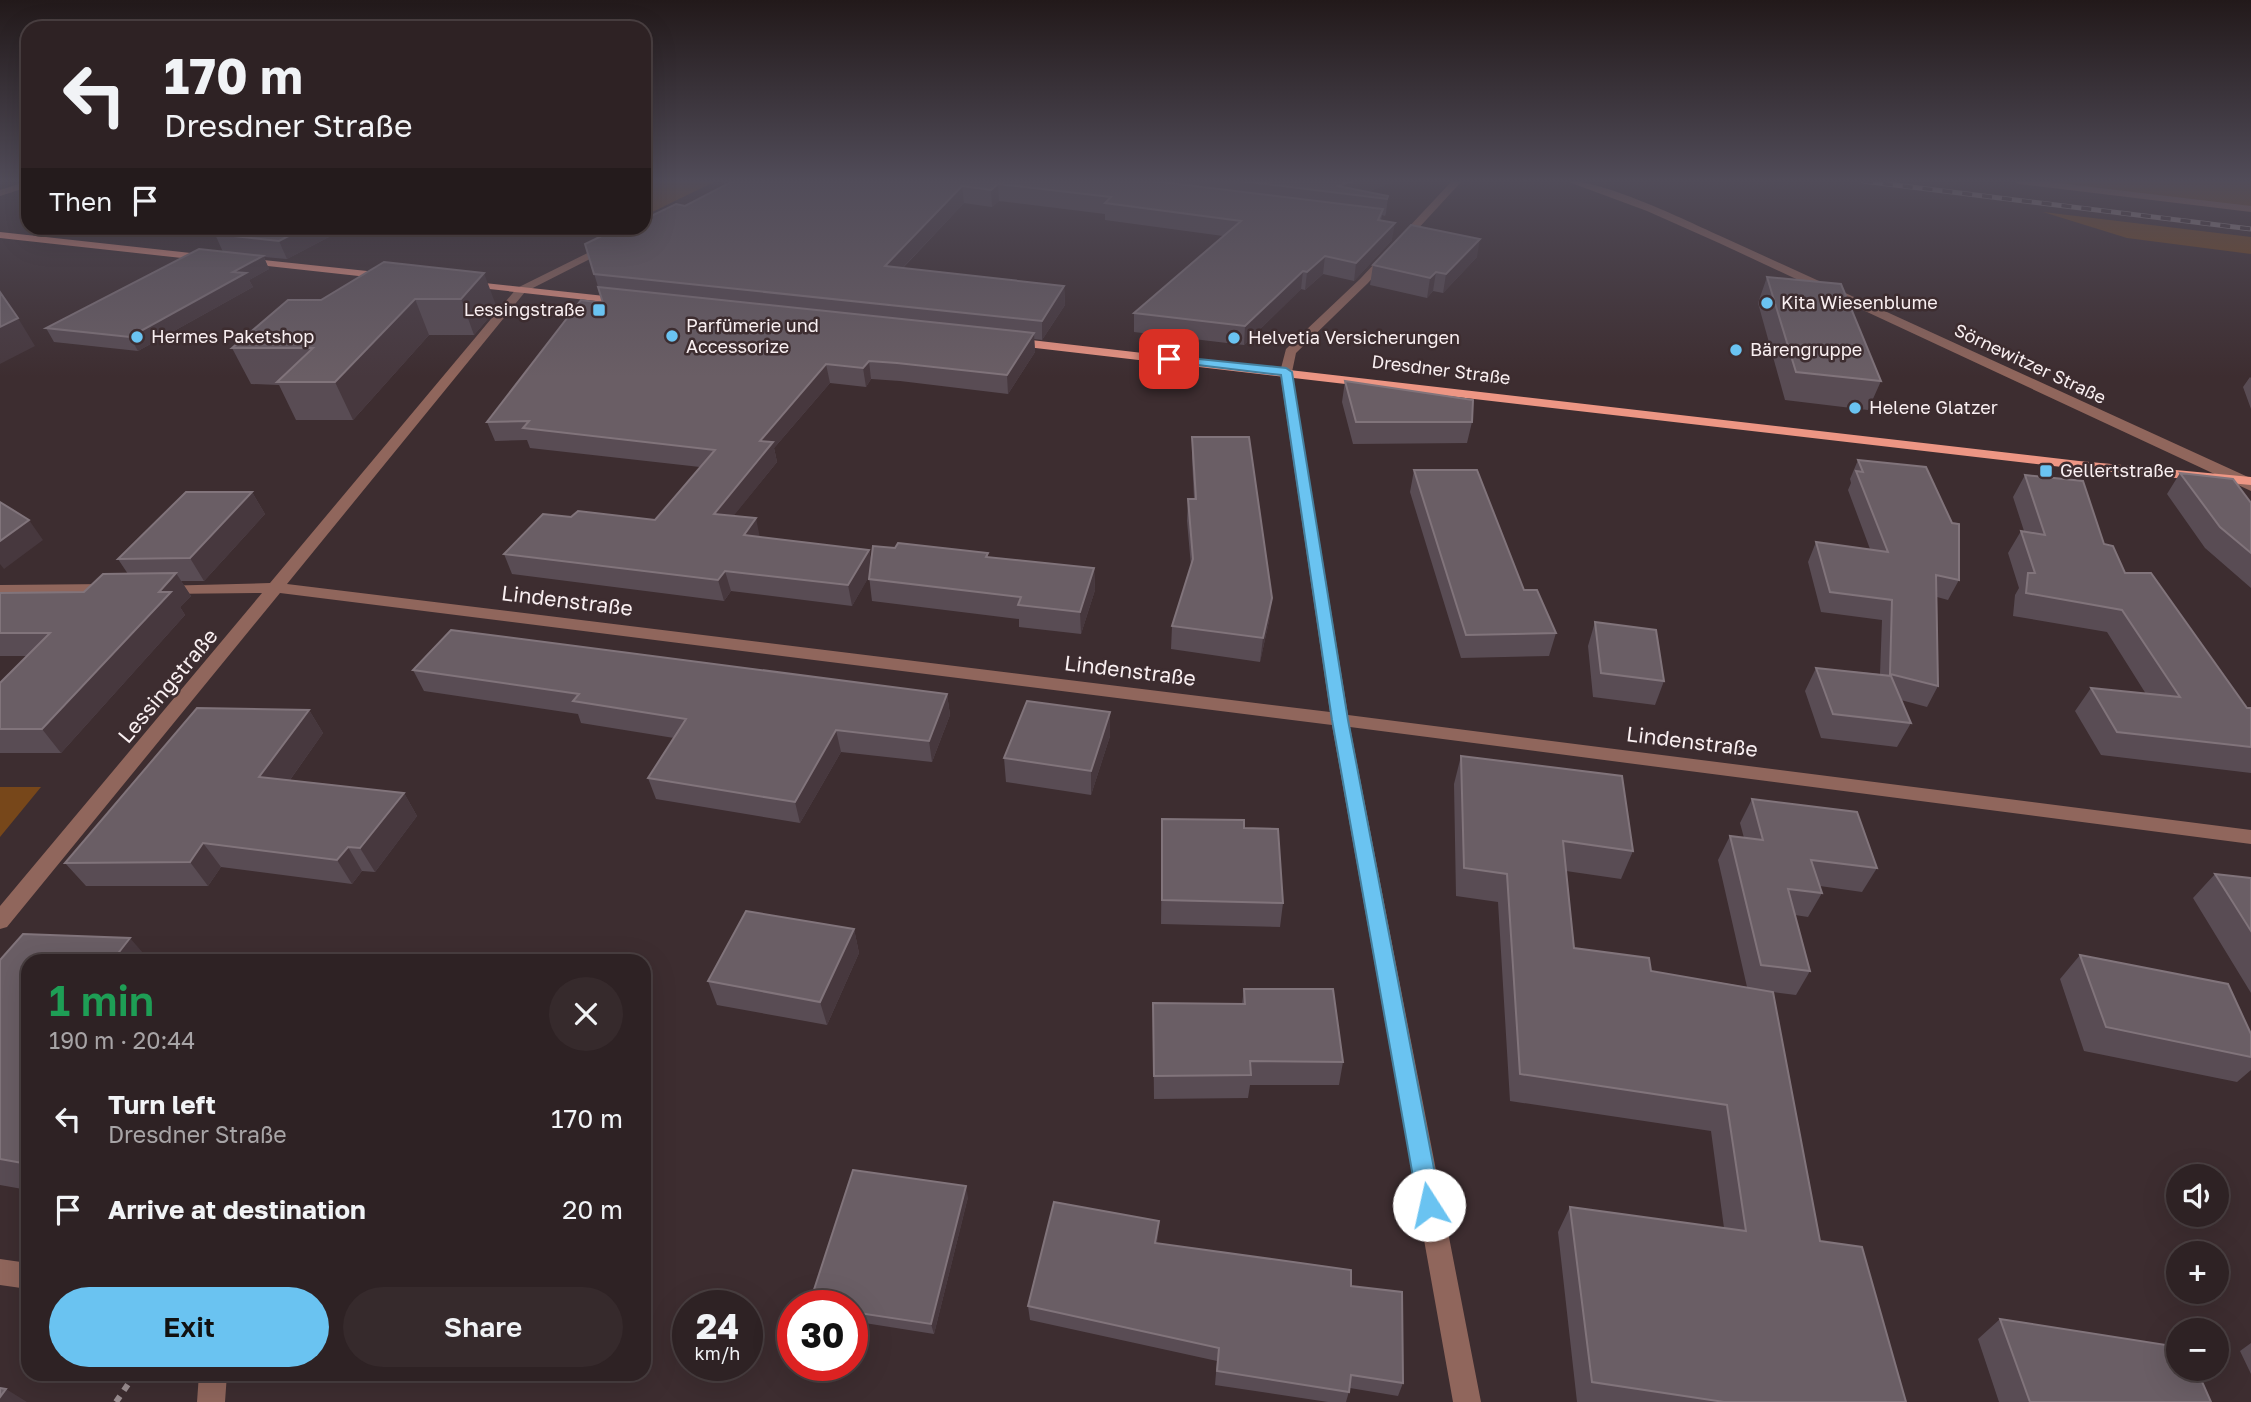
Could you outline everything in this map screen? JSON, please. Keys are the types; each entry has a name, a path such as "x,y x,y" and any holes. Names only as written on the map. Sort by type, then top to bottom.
{"main road":[{"path":"102,246 224,259"},
{"path":"238,261 396,277"},
{"path":"459,283 640,303"},
{"name":"Dresdner Straße","path":"998,340 2079,465 2248,482"}],"street":[{"name":"Lessingstraße","path":"0,921 521,290 605,246"},
{"path":"1395,246 1364,281 1290,352 1286,372 1340,720 1467,1402"},
{"name":"Sörnewitzer Straße","path":"1736,246 2248,482"},
{"name":"Lindenstraße","path":"152,589 277,588 1340,720 2251,838"},
{"path":"0,590 124,589"},
{"path":"0,1272 21,1275"},
{"path":"211,1402 212,1381"}],"path":[{"path":"116,1402 130,1381"}],"shaded area":[{"path":"2192,246 2251,246 2251,254"},
{"path":"0,787 41,787 0,837"}],"building":[{"path":"586,246 904,246 885,266 1064,286 1042,321 594,274"},
{"path":"1211,246 1372,246 1356,263 1325,256 1307,272 1303,271 1245,326 1134,313"},
{"path":"1391,246 1473,246 1446,274 1436,272 1430,278 1373,265"},
{"path":"199,249 263,256 233,272 246,273 130,337 46,328"},
{"path":"384,262 484,273 461,299 415,299 335,382 277,382 313,348 232,348 288,300 321,300"},
{"path":"1767,277 1841,284 1881,381 1796,372"},
{"path":"598,287 1034,333 1007,375 869,361 863,368 826,364 760,441 773,442 714,514 756,518 744,535 869,550 848,585 725,571 718,580 504,554 543,514 571,517 578,511 655,520 715,450 523,428 529,421 487,422 581,300 603,303"},
{"path":"0,292 18,318 0,327"},
{"path":"1345,381 1473,400 1472,422 1356,422"},
{"path":"1192,437 1249,437 1272,598 1263,638 1172,626 1193,559 1188,499 1196,499"},
{"path":"1858,460 1926,467 1952,523 1959,524 1959,580 1936,575 1938,686 1890,674 1892,600 1830,592 1816,542 1888,552 1856,471 1863,472"},
{"path":"1414,470 1477,470 1524,590 1537,590 1556,633 1466,635"},
{"path":"2180,473 2233,479 2251,503 2251,553 2220,527"},
{"path":"2025,475 2083,481 2104,544 2113,546 2125,573 2151,573 2247,708 2251,708 2251,747 2117,732 2091,688 2180,697 2122,610 2026,593 2028,573 2035,573 2021,531 2045,535"},
{"path":"186,492 252,492 190,558 118,559"},
{"path":"0,502 29,520 0,541"},
{"path":"898,543 988,553 986,557 1094,568 1080,612 1018,605 1021,597 869,579 873,546 895,548"},
{"path":"176,573 159,592 171,592 42,729 0,729 0,683 50,633 0,633 0,593 84,592 103,574"},
{"path":"1595,622 1656,630 1664,681 1601,673"},
{"path":"451,630 947,694 929,741 836,730 795,802 648,778 686,719 573,701 579,694 413,670"},
{"path":"1816,668 1891,676 1911,723 1833,714"},
{"path":"1027,701 1110,712 1091,771 1004,758"},
{"path":"197,708 309,710 259,777 404,793 360,848 348,847 337,860 203,843 190,862 65,863"},
{"path":"1461,756 1622,776 1633,851 1563,841 1574,948 1649,958 1651,971 1773,992 1820,1241 1862,1247 1906,1402 1724,1402 1592,1382 1570,1207 1746,1231 1727,1105 1520,1074 1507,874 1464,868"},
{"path":"1752,799 1857,812 1877,868 1811,860 1822,893 1788,889 1810,971 1761,965 1730,836 1763,840"},
{"path":"1162,819 1244,820 1244,828 1278,829 1283,903 1162,900"},
{"path":"2215,874 2251,878 2251,931"},
{"path":"746,911 854,929 820,1002 708,981"},
{"path":"23,934 130,938 117,954 21,954 21,1163 0,1159 0,960"},
{"path":"2080,955 2228,984 2251,1034 2251,1057 2106,1027"},
{"path":"1244,989 1333,989 1343,1062 1250,1061 1251,1075 1154,1076 1153,1003 1245,1004"},
{"path":"853,1170 966,1186 931,1324 868,1314 868,1290 814,1290"},
{"path":"1054,1202 1159,1221 1155,1243 1351,1270 1351,1286 1402,1292 1403,1383 1351,1375 1349,1392 1217,1371 1219,1348 1028,1306"},
{"path":"2000,1319 2166,1345 2166,1381 2202,1381 2211,1402 2030,1402"}],"place":[{"name":"Kita Wiesenblume","path":"1767,303"},
{"name":"Lessingstraße","path":"599,310"},
{"name":"Parfümerie und Accessorize","path":"672,336"},
{"name":"Hermes Paketshop","path":"137,337"},
{"name":"Helvetia Versicherungen","path":"1234,338"},
{"name":"Bärengruppe","path":"1736,350"},
{"name":"Helene Glatzer","path":"1855,408"},
{"name":"Gellertstraße","path":"2046,471"}],"route":[{"path":"1169,359 1286,372 1340,720 1429,1205"}]}
